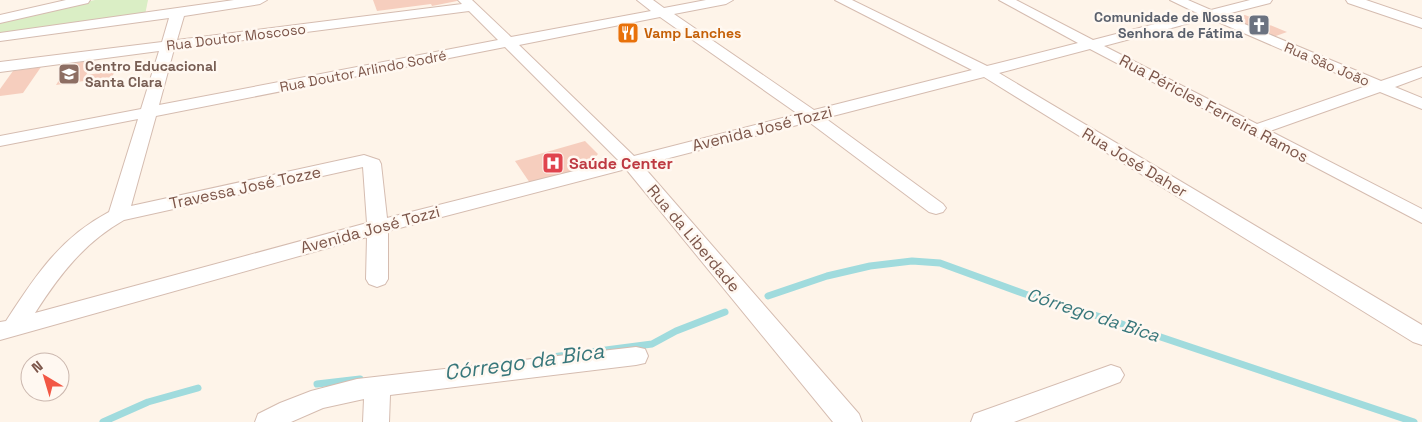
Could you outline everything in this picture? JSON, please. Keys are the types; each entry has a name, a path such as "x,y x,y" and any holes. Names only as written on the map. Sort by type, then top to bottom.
{"street":[{"path":"0,19 84,0"},
{"path":"0,37 138,19 242,1 260,0"},
{"path":"644,0 812,116 936,208"},
{"name":"Rua Doutor Arlindo Sodré","path":"0,141 726,0"},
{"name":"Rua José Daher","path":"842,0 987,72 1422,336"},
{"name":"Rua Péricles Ferreira Ramos","path":"1006,0 1422,217"},
{"name":"Rua São João","path":"1177,0 1422,104"},
{"name":"Avenida José Tozzi","path":"7,329 378,227 1264,0"},
{"path":"1353,0 1422,24"},
{"path":"138,19 155,4 178,12"},
{"name":"Rua da Liberdade","path":"469,4 630,162 849,422"},
{"name":"Rua Doutor Moscoso","path":"0,67 469,4"},
{"path":"118,215 170,45 178,12"},
{"path":"1256,130 1422,72"},
{"name":"Travessa José Tozze","path":"7,329 72,244 102,223 118,215 364,161 371,162 378,227"},
{"path":"377,279 378,227"},
{"path":"268,422 282,412 328,396 358,389 636,356"},
{"path":"984,422 1111,375"},
{"path":"376,422 377,388"}],"green space":[{"path":"95,0 148,0 145,15 0,35 0,21"}],"building":[{"path":"373,0 457,1 432,6 431,4 377,11"},
{"name":"Comunidade de Nossa Senhora de Fátima","path":"1245,15 1287,32 1273,37 1230,18"},
{"path":"95,60 86,75 115,71 112,77 56,85 69,64"},
{"path":"41,67 23,93 0,96 0,89 13,71"},
{"name":"Saúde Center","path":"585,141 598,154 588,165 574,169 570,173 530,183 515,161"}],"waterway":[{"name":"Córrego da Bica","path":"768,296 827,276 870,266 912,261 940,263 1025,294 1104,318 1414,422"},
{"name":"Córrego da Bica","path":"552,357 652,344 676,331 725,312"},
{"name":"Córrego da Bica","path":"317,384 360,379"},
{"name":"Córrego da Bica","path":"103,422 148,402 198,388"}],"place":[{"name":"Comunidade de Nossa Senhora de Fátima","path":"1259,25"},
{"name":"Vamp Lanches","path":"628,33"},
{"name":"Centro Educacional Santa Clara","path":"69,74"},
{"name":"Saúde Center","path":"553,163"}]}
